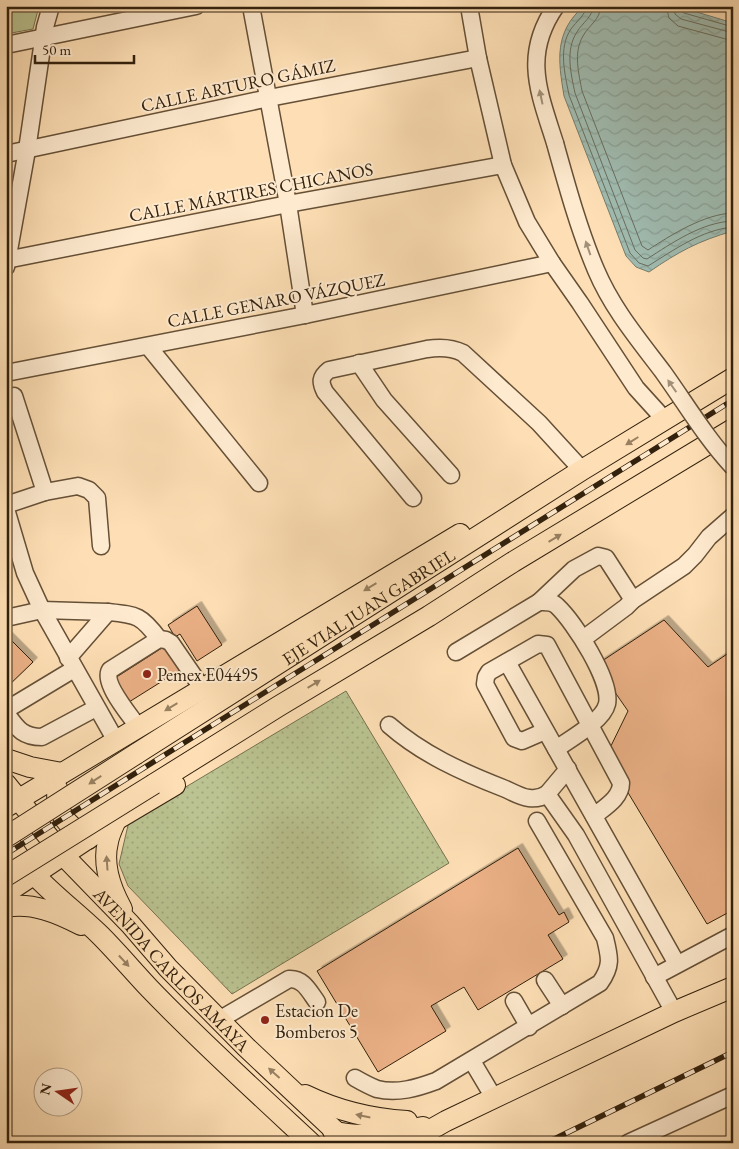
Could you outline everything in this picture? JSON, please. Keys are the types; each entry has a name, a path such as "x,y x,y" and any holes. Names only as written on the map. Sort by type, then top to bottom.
{"main road":[{"name":"EJE VIAL JUAN GABRIEL","path":"6,837 582,470 733,378"},
{"name":"EJE VIAL JUAN GABRIEL","path":"6,876 278,706 429,616 513,562 733,429"},
{"path":"11,797 60,775 472,527 537,500"},
{"path":"6,893 36,875 116,820 360,673 466,604 513,562"},
{"path":"6,759 60,775"},
{"path":"60,775 57,800 60,813 69,825 88,839"},
{"name":"AVENIDA CARLOS AMAYA","path":"11,797 64,856 130,924 168,968 246,1047 343,1138"},
{"path":"116,820 108,842 106,858 108,874 114,894 130,924"},
{"name":"AVENIDA CARLOS AMAYA","path":"6,837 14,850 36,875 101,936 149,988 228,1066 310,1143"},
{"path":"6,907 16,905 49,911 74,921 101,936"},
{"path":"149,988 168,968"},
{"path":"407,1143 446,1121 494,1098 674,1012 733,987"},
{"path":"228,1066 246,1047"},
{"path":"292,1089 331,1106 382,1120 446,1121"},
{"path":"254,1090 281,1109 343,1138 364,1134 396,1133 446,1121"}],"street":[{"path":"7,262 27,150 44,37 51,6"},
{"path":"6,45 196,6"},
{"path":"250,6 288,204 305,315"},
{"path":"470,6 478,58 503,165 527,222 552,263 636,388 665,420"},
{"path":"556,6 542,31 537,47 535,68 542,102 554,143 596,270 625,323 662,371 714,446 733,467"},
{"name":"CALLE ARTURO GÁMIZ","path":"6,154 269,98 478,58"},
{"name":"CALLE MÁRTIRES CHICANOS","path":"7,262 288,204 503,165"},
{"name":"CALLE GENARO VÁZQUEZ","path":"6,373 305,315 552,263"},
{"path":"148,346 260,483"},
{"path":"413,498 325,392 321,385 323,375 329,370 441,347 454,349 463,353 539,423 582,470"},
{"path":"359,363 384,400 451,475"},
{"path":"14,396 45,492"},
{"path":"6,504 45,492 78,486 89,490 97,498 101,546"},
{"path":"6,509 26,573 42,610 116,741"},
{"path":"583,639 633,600 684,566 709,536 733,516"},
{"path":"456,652 539,602 574,569 598,556 606,558 633,600"},
{"path":"539,602 549,602 557,606 583,639 604,681 608,694 607,704 603,713 590,725 556,749"},
{"path":"6,618 42,610 131,614 145,621 159,639"},
{"path":"108,612 71,663 6,711 17,728 25,735 42,737 100,715 125,709"},
{"path":"138,727 111,686 108,674 110,670 159,639 171,643 202,688"},
{"path":"545,731 522,741 514,738 485,684 489,672 538,644 547,645 620,783 618,796 594,816"},
{"path":"507,662 677,964"},
{"path":"389,724 404,738 427,753 477,778 527,798 539,798 547,794 568,770"},
{"path":"547,794 576,835 674,1012"},
{"path":"355,1078 376,1088 394,1091 416,1089 436,1081 472,1061 600,983 608,970 609,955 604,938 538,821"},
{"path":"654,977 733,935"},
{"path":"219,1020 289,979 295,978 302,981 317,1002"},
{"path":"545,980 562,1006"},
{"path":"514,1001 529,1027"},
{"path":"472,1061 494,1098"},
{"path":"628,1143 733,1095"}],"green space":[{"path":"6,6 39,6 33,29 6,34"},
{"path":"346,691 449,863 232,994 128,886 119,864 129,821"}],"water":[{"path":"584,6 677,6 733,23 733,231 689,248 649,272 636,267 626,256 564,96 560,70 560,47 567,26"}],"building":[{"path":"197,606 222,645 197,661 180,634 175,637 168,625"},
{"path":"664,620 708,667 733,650 733,910 707,924 606,756 628,711 596,665"},
{"path":"6,637 33,662 6,688"},
{"name":"Pemex E04495","path":"165,646 180,670 129,702 115,678"},
{"path":"518,848 559,915 564,912 569,922 548,935 563,959 478,1010 464,987 431,1006 446,1031 378,1072 317,971"}],"railway":[{"path":"6,854 733,400"},
{"path":"546,1143 733,1052"}],"place":[{"name":"Pemex E04495","path":"147,674"},
{"name":"Estacion De Bomberos 5","path":"265,1020"}]}
